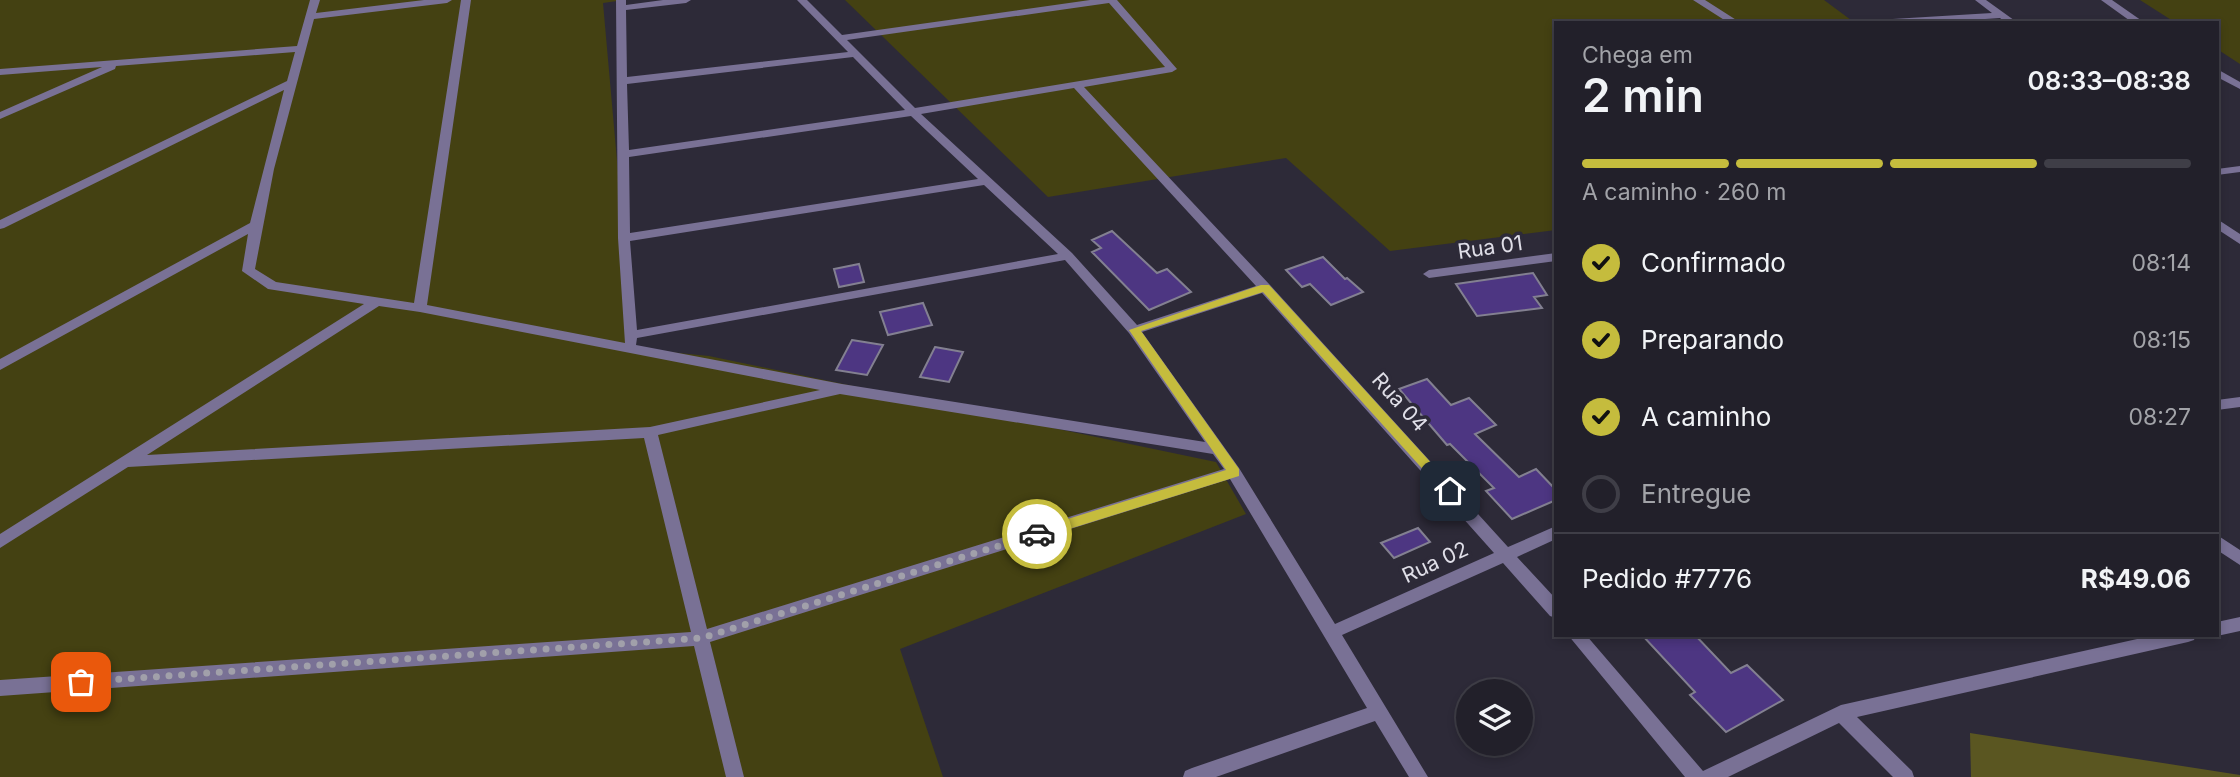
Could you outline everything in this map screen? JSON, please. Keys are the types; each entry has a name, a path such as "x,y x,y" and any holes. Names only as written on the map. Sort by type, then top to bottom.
{"street":[{"path":"315,0 290,83 254,226 248,271 273,286 631,341 842,389 1216,449"},
{"path":"310,17 447,0"},
{"path":"421,308 466,0"},
{"path":"631,341 624,238 621,4 687,0"},
{"path":"802,0 913,112 1068,256 1134,330 1234,472 1419,777"},
{"path":"625,154 913,112 1172,69 1111,0 840,38"},
{"path":"1698,0 1733,21"},
{"path":"1980,0 2010,21"},
{"path":"2106,0 2137,21"},
{"path":"1908,21 2002,15"},
{"path":"0,72 301,50"},
{"path":"622,81 855,54"},
{"path":"0,116 122,63"},
{"path":"2219,73 2240,86"},
{"path":"0,225 290,83"},
{"name":"Rua 04","path":"1077,86 1506,552 1554,609"},
{"path":"2219,172 2240,169"},
{"path":"624,238 986,181"},
{"path":"2219,224 2240,240"},
{"path":"0,365 254,226"},
{"path":"631,341 1068,256"},
{"name":"Rua 01","path":"1429,274 1554,257"},
{"path":"1134,330 1265,288"},
{"path":"3,537 374,303"},
{"path":"124,462 650,432 842,389"},
{"path":"2219,405 2240,403"},
{"path":"650,432 735,777"},
{"path":"0,688 702,638 1234,472"},
{"name":"Rua 02","path":"1333,632 1506,552 1554,533"},
{"path":"2219,543 2240,559"},
{"path":"2219,629 2240,624"},
{"path":"1578,637 1697,777"},
{"path":"1709,777 1841,713 2179,637"},
{"path":"1192,777 1380,711"},
{"path":"1841,713 1905,777"}],"shaded area":[{"path":"0,0 624,0 603,3 633,341 629,348 709,356 1216,462 1246,514 900,649 943,777 0,777"},
{"path":"845,0 1824,0 1852,21 1554,21 1554,230 1390,251 1286,158 1048,197"},
{"path":"2140,0 2240,0 2240,64 2219,50 2219,21 2173,21"},
{"path":"1970,733 2240,775 2240,777 1971,777"}],"building":[{"path":"1112,231 1157,273 1167,269 1191,292 1149,310 1092,252 1101,248 1092,240"},
{"path":"1323,257 1363,292 1331,305 1310,284 1302,287 1286,270"},
{"path":"859,264 864,282 839,287 834,269"},
{"path":"1533,273 1547,295 1534,297 1542,308 1477,316 1456,284"},
{"path":"923,303 932,325 888,335 880,312"},
{"path":"852,340 883,345 867,375 836,370"},
{"path":"935,347 963,352 949,382 920,377"},
{"path":"1427,379 1451,405 1469,398 1496,425 1475,434 1519,477 1536,469 1554,488 1554,501 1512,519 1486,491 1494,488 1450,444 1447,445 1399,389"},
{"path":"1418,528 1430,542 1394,558 1381,543"},
{"path":"1644,637 1697,637 1731,673 1747,665 1783,700 1726,732 1690,695 1695,692"}],"way so far":[{"path":"81,682 702,638 1037,534"}],"route":[{"path":"1037,534 1234,472 1134,330 1265,288 1450,491"}]}
